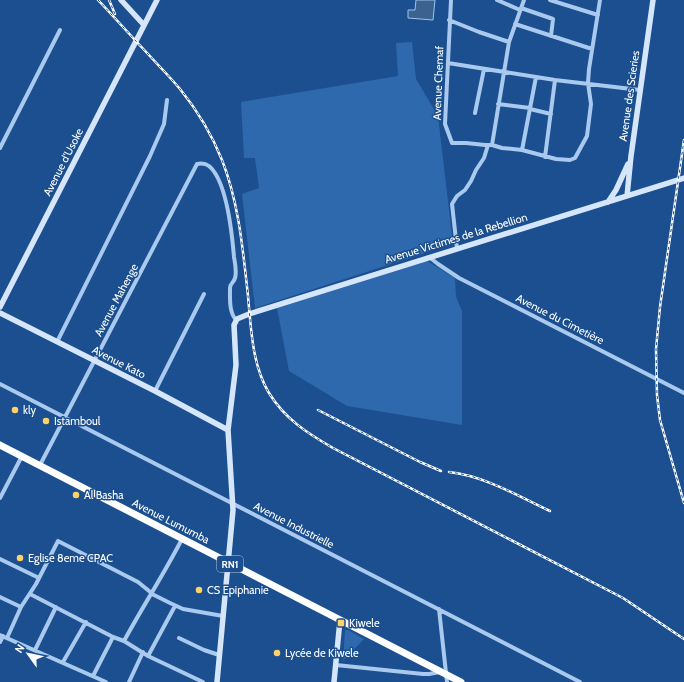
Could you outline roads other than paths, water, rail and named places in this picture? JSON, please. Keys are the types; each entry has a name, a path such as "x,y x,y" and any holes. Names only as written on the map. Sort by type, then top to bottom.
{"highway":[{"name":"Avenue Lumumba","path":"0,445 340,620 444,676 461,682"}],"street":[{"path":"121,0 144,25"},
{"name":"Avenue d'Usoke","path":"0,307 157,0"},
{"name":"Avenue Chemaf","path":"451,0 445,124 452,143 490,145 522,150 556,159 572,160 587,136 591,104 588,83"},
{"path":"497,0 553,19 551,36"},
{"path":"457,249 452,208 453,202 471,182 490,145 509,42 524,0"},
{"path":"550,0 598,16"},
{"path":"588,83 600,0"},
{"name":"Avenue des Scieries","path":"627,196 631,156 653,0"},
{"path":"449,20 509,42"},
{"path":"515,24 592,49"},
{"path":"0,148 60,30"},
{"path":"448,63 555,80 640,90"},
{"path":"475,113 484,69"},
{"path":"522,150 536,77"},
{"path":"545,156 555,80"},
{"path":"57,342 150,156 164,124 167,100"},
{"path":"498,104 551,114"},
{"path":"607,202 616,190 631,156"},
{"name":"Avenue Mahenge","path":"40,466 198,164 202,163 206,164 212,169 219,182 224,197 233,241 235,279 230,285 231,313 236,320"},
{"name":"Avenue Victimes de la Rebellion","path":"236,320 249,314 684,178"},
{"name":"Avenue du Cimetière","path":"429,257 459,278 684,393"},
{"path":"155,391 204,294"},
{"name":"Avenue Kato","path":"0,313 155,391 228,430"},
{"path":"217,682 233,503 228,430 236,365 234,328 236,320"},
{"name":"Avenue Industrielle","path":"0,384 580,682"},
{"path":"0,498 22,456"},
{"path":"124,640 148,598 161,579 182,539"},
{"path":"0,642 39,578 56,542 59,541 138,582 152,593 175,606 183,609 223,616"},
{"path":"0,559 39,578"},
{"path":"30,594 56,606 113,638 124,640 148,656 203,682"},
{"path":"0,597 22,608"},
{"path":"35,650 56,606"},
{"path":"148,656 175,606"},
{"path":"336,665 444,676 439,609"},
{"path":"334,682 340,620"},
{"path":"63,662 86,622"},
{"path":"4,637 106,682"},
{"path":"93,676 113,638"},
{"path":"179,638 204,650 219,655"},
{"path":"129,682 143,652"}],"railway":[{"path":"98,0 180,89 204,123 214,141 228,176 240,227 251,333 259,371 269,393 289,418 314,437 333,448 623,598 684,639"},
{"path":"109,0 115,14"},
{"path":"684,140 660,307 656,349 657,395 660,420 684,503"},
{"path":"318,410 420,462 441,471"},
{"path":"449,472 462,474 488,482 550,511"}],"place":[{"name":"kly","path":"15,410"},
{"name":"Istamboul","path":"46,421"},
{"name":"Al Basha","path":"76,495"},
{"name":"Eglise 8eme CPAC","path":"20,558"},
{"name":"CS Epiphanie","path":"199,590"},
{"name":"Kiwele","path":"341,623"},
{"name":"Lycée de Kiwele","path":"277,653"}]}
